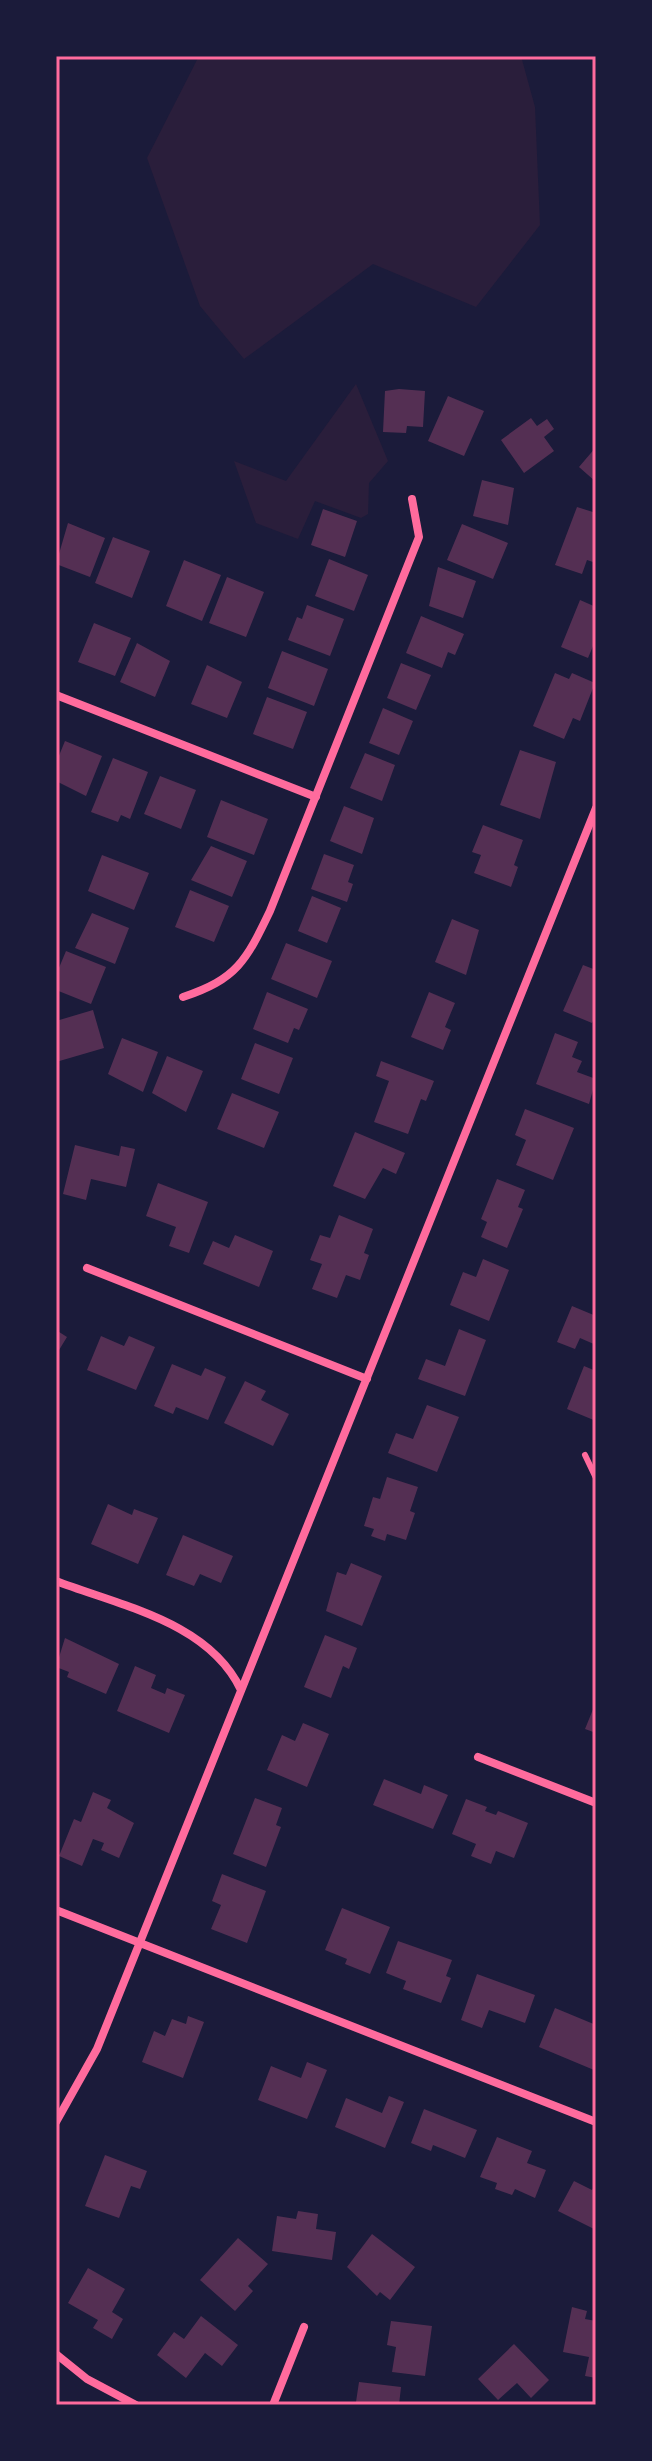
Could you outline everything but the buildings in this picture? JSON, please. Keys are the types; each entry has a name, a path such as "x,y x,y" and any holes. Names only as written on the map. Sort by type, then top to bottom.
{"street":[{"path":"183,997 217,985 243,959 270,911 419,537 412,499"},
{"path":"56,695 316,797"},
{"path":"56,2122 97,2049 596,808"},
{"path":"87,1268 367,1379"},
{"path":"56,1581 200,1639 231,1670 241,1690"},
{"path":"478,1757 596,1803"},
{"path":"56,1910 596,2122"},
{"path":"273,2405 304,2327"},
{"path":"56,2354 87,2379 136,2405"}],"lane":[{"path":"585,1455 596,1478"}],"shaded area":[{"path":"199,56 521,56 535,107 540,225 476,307 373,264 244,359 200,306 147,158"},
{"path":"356,384 388,461 369,483 368,514 361,518 315,501 298,539 256,523 234,461 286,481"}]}
